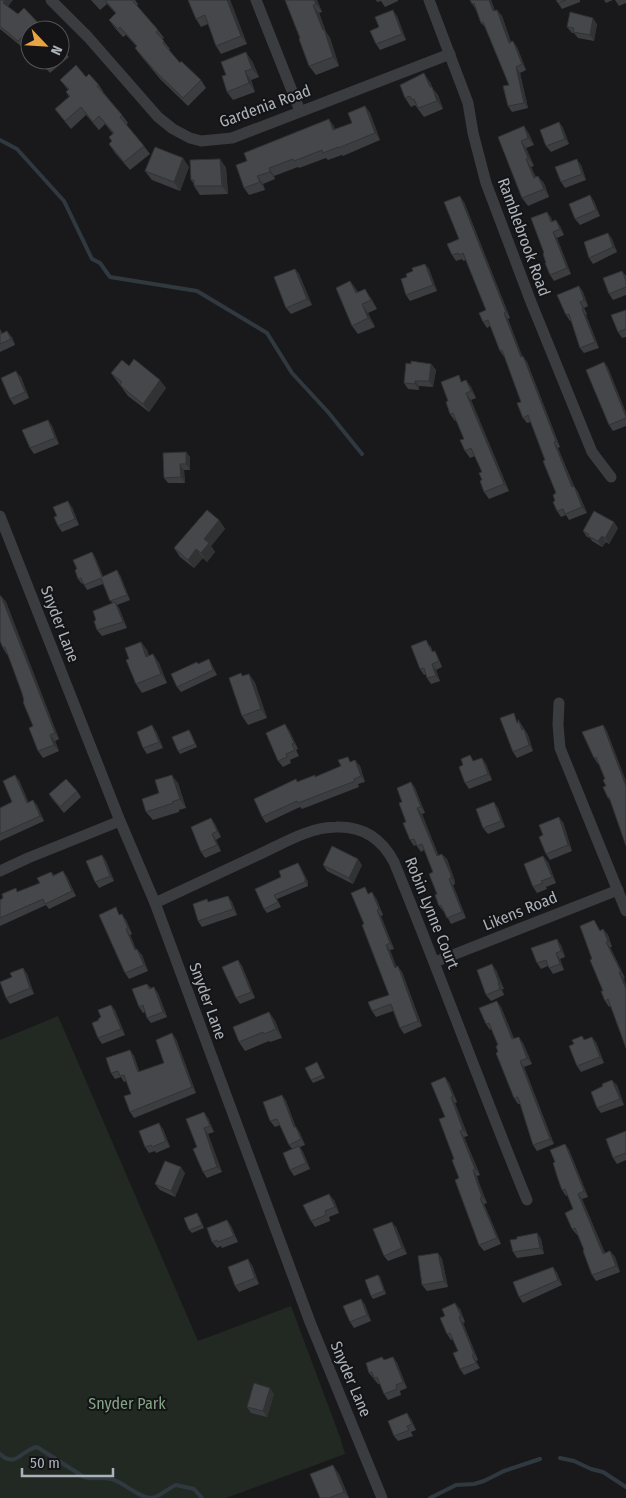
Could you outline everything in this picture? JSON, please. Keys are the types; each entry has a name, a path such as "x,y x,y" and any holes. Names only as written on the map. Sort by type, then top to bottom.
{"street":[{"name":"Gardenia Road","path":"50,0 88,37 158,117 173,129 190,138 201,140 232,138 450,54"},
{"path":"256,0 300,111"},
{"name":"Ramblebrook Road","path":"429,0 468,103 473,133 486,183 531,302 592,452 611,477"},
{"name":"Snyder Lane","path":"0,516 120,821 155,903 318,1343 347,1409 382,1498"},
{"path":"559,703 560,748 626,911"},
{"path":"0,871 120,821"},
{"name":"Robin Lynne Court","path":"155,903 308,833 325,828 347,828 368,833 376,838 389,851 435,962 452,1011 526,1200"},
{"name":"Likens Road","path":"435,962 618,890"}],"green space":[{"name":"Snyder Park","path":"58,1016 198,1341 291,1306 345,1454 226,1498 0,1498 0,1040"}],"building":[{"path":"0,0 5,0 3,3 18,14 24,8 35,20 20,20 20,39 18,41 0,26"},
{"path":"105,0 132,0 158,30 156,32 164,41 163,43 180,63 181,61 201,80 183,98 156,72 120,27 118,29 109,20 116,13"},
{"path":"188,0 227,0 241,36 216,46 205,15 196,19"},
{"path":"285,0 314,0 316,4 313,5 324,29 333,57 309,66"},
{"path":"470,0 489,0 493,11 497,10 509,43 513,41 522,64 516,67 524,103 508,106 503,86 509,85 483,22 481,23 474,3 472,4"},
{"path":"393,10 402,34 376,44 370,31 379,27 375,17"},
{"path":"570,12 593,18 590,35 573,32 574,28 567,27"},
{"path":"246,52 252,69 245,71 249,83 227,92 222,76 226,75 221,62"},
{"path":"76,65 86,77 89,74 99,85 97,86 122,115 120,117 144,146 124,162 109,144 112,141 109,137 114,133 99,116 93,122 81,107 65,121 55,109 70,96 66,92 69,89 60,80"},
{"path":"424,73 437,101 418,108 414,99 412,100 410,96 405,98 400,85"},
{"path":"365,106 375,133 323,153 322,150 269,168 270,172 257,176 260,182 244,188 236,165 247,161 244,153 329,119 333,130 352,123 348,113"},
{"path":"559,122 565,139 546,146 540,130"},
{"path":"524,126 528,138 521,141 528,158 526,159 534,178 538,176 544,189 522,198 498,137"},
{"path":"155,147 183,158 174,182 145,171"},
{"path":"220,159 222,186 194,186 194,180 191,180 190,160"},
{"path":"577,159 582,174 561,182 555,167"},
{"path":"590,195 596,210 575,219 569,204"},
{"path":"460,196 506,312 504,313 521,357 523,356 556,441 554,442 582,507 565,514 563,509 557,511 553,502 555,501 553,495 556,493 543,461 545,460 528,415 523,418 517,403 521,402 502,350 500,351 488,320 483,322 479,313 486,310 463,253 452,255 447,244 459,239 444,202"},
{"path":"547,212 551,222 556,220 560,229 553,232 567,268 550,275 531,218"},
{"path":"608,233 613,247 589,258 584,242"},
{"path":"425,264 433,285 406,295 401,279 407,277 406,274 413,271 412,268"},
{"path":"295,269 307,299 286,308 274,277"},
{"path":"622,271 626,287 609,294 603,278"},
{"path":"350,281 356,293 365,289 371,300 362,304 368,318 352,326 336,288"},
{"path":"579,286 584,300 580,302 582,309 595,342 580,348 569,314 566,315 557,295"},
{"path":"626,310 626,329 618,332 611,315"},
{"path":"7,331 11,339 0,344 0,332 1,334"},
{"path":"134,359 160,380 143,404 122,387 120,384 122,382 111,373 122,360 129,366"},
{"path":"411,361 431,364 429,381 415,381 415,384 404,383 406,363 411,364"},
{"path":"604,362 626,417 609,425 586,370"},
{"path":"16,371 25,392 10,399 1,378"},
{"path":"459,375 461,382 466,380 471,391 466,393 504,484 484,492 479,473 482,472 471,448 465,451 460,440 464,439 453,413 450,414 446,402 448,401 441,382"},
{"path":"48,420 55,438 30,448 22,430"},
{"path":"186,452 186,464 180,464 181,477 164,478 163,453"},
{"path":"68,501 75,519 58,526 54,517 57,516 53,507"},
{"path":"207,510 219,520 204,539 209,543 201,553 196,549 188,560 174,548"},
{"path":"594,511 614,522 605,538 602,536 598,541 583,531"},
{"path":"92,552 102,577 117,570 127,595 110,601 101,578 84,585 81,578 78,579 75,570 77,569 73,560"},
{"path":"0,596 55,733 50,735 54,745 38,751 29,728 33,726 23,702 22,693 5,647 3,648 0,641"},
{"path":"115,602 123,622 97,630 93,611"},
{"path":"426,640 432,652 435,651 439,661 432,664 436,676 427,678 424,668 420,669 411,646"},
{"path":"141,642 146,657 153,654 161,674 136,684 126,660 129,659 125,648"},
{"path":"209,659 213,670 177,687 171,674 197,662 198,664"},
{"path":"241,673 242,676 249,674 261,709 242,716 229,678"},
{"path":"514,713 517,723 519,722 522,730 524,729 529,745 513,752 500,718"},
{"path":"285,724 294,743 292,744 295,750 286,754 287,757 278,761 266,733"},
{"path":"152,725 159,742 143,748 137,732"},
{"path":"603,725 626,786 626,846 609,797 603,787 606,786 603,780 605,779 596,757 594,758 582,732"},
{"path":"189,730 195,744 178,751 172,737"},
{"path":"470,755 473,761 482,758 488,774 465,783 459,767 463,765 461,759"},
{"path":"348,757 350,762 355,760 361,776 354,779 355,781 298,803 297,801 262,817 254,799 296,779 297,782 315,775 315,777 341,766 338,760"},
{"path":"15,775 27,803 33,800 40,816 0,834 0,808 12,802 3,781"},
{"path":"172,775 180,799 146,812 142,799 159,793 155,780"},
{"path":"66,779 77,791 60,807 49,794"},
{"path":"411,782 421,807 417,808 437,856 442,854 451,875 449,879 462,912 447,918 441,905 439,906 435,895 437,894 429,874 433,872 422,844 417,846 414,839 410,840 403,823 406,822 399,803 402,802 397,788"},
{"path":"494,802 501,821 483,828 476,809"},
{"path":"559,817 568,845 546,854 539,837 543,835 539,825"},
{"path":"211,818 217,831 212,834 217,845 201,852 191,827"},
{"path":"332,846 358,859 349,878 323,865"},
{"path":"102,855 110,876 95,882 86,861"},
{"path":"543,856 552,877 541,881 543,883 533,887 524,864"},
{"path":"298,863 305,882 274,895 278,902 264,909 255,889 281,877 279,871"},
{"path":"63,871 72,891 45,904 43,899 0,918 2,894 16,888 17,892 40,883 37,878 51,872 53,876"},
{"path":"365,887 368,894 372,892 379,909 377,910 390,943 386,945 395,968 398,966 418,1021 400,1028 391,1004 372,1011 368,1002 389,995 351,893"},
{"path":"228,896 233,909 198,921 193,904 207,899 208,902"},
{"path":"116,907 119,915 122,914 135,950 137,949 144,965 125,973 99,915"},
{"path":"594,920 600,931 603,929 608,941 606,942 621,972 619,972 626,989 626,1048 608,999 605,1001 601,991 603,991 590,960 592,959 580,926"},
{"path":"557,939 561,951 556,953 560,964 549,968 546,960 537,963 531,948"},
{"path":"238,960 251,992 236,998 222,967"},
{"path":"492,964 500,989 486,995 477,970"},
{"path":"23,968 30,988 6,998 0,982 12,977 10,973"},
{"path":"147,984 149,989 154,987 163,1012 147,1018 143,1005 139,1007 132,989"},
{"path":"497,1001 512,1039 519,1037 527,1058 520,1061 550,1139 533,1145 518,1097 514,1098 496,1053 498,1052 496,1046 498,1045 489,1023 486,1024 479,1008"},
{"path":"111,1005 121,1029 98,1038 92,1023 101,1017 98,1010"},
{"path":"269,1012 276,1029 239,1042 233,1027"},
{"path":"172,1033 192,1087 130,1112 124,1096 131,1094 124,1075 120,1076 118,1071 111,1073 106,1058 130,1050 138,1072 164,1063 156,1040"},
{"path":"582,1036 584,1040 592,1037 600,1057 577,1066 569,1046 574,1044 572,1040"},
{"path":"317,1062 323,1075 311,1080 305,1068"},
{"path":"445,1077 463,1130 460,1131 475,1169 473,1170 482,1197 480,1198 497,1238 479,1245 455,1180 459,1178 439,1119 445,1117 431,1083"},
{"path":"612,1080 620,1099 597,1108 591,1092"},
{"path":"282,1095 294,1127 296,1127 301,1139 289,1145 277,1119 270,1121 263,1102"},
{"path":"204,1112 210,1126 204,1128 217,1167 203,1172 193,1149 197,1147 186,1119"},
{"path":"159,1123 166,1141 152,1147 151,1145 145,1147 139,1131"},
{"path":"626,1131 626,1153 613,1158 606,1139"},
{"path":"565,1144 584,1191 578,1194 603,1254 610,1251 616,1266 592,1275 575,1228 572,1229 565,1213 573,1209 565,1189 562,1190 550,1150"},
{"path":"299,1146 306,1163 290,1170 283,1153"},
{"path":"165,1161 181,1167 171,1191 155,1184"},
{"path":"329,1194 335,1207 325,1211 326,1215 311,1221 303,1205"},
{"path":"197,1213 202,1225 189,1230 184,1218"},
{"path":"227,1220 234,1236 218,1242 217,1240 212,1242 207,1228"},
{"path":"392,1222 402,1248 384,1256 373,1229"},
{"path":"537,1233 540,1248 513,1252 510,1240"},
{"path":"438,1253 444,1281 422,1285 418,1256"},
{"path":"248,1259 255,1278 235,1286 228,1267"},
{"path":"553,1267 558,1280 519,1297 513,1282"},
{"path":"378,1275 384,1291 371,1296 365,1280"},
{"path":"361,1299 367,1315 350,1322 343,1306"},
{"path":"455,1303 476,1363 460,1369 453,1353 458,1351 450,1333 447,1334 440,1318 445,1316 442,1309"},
{"path":"382,1357 384,1360 393,1357 403,1382 396,1385 397,1389 384,1394 377,1377 374,1378 372,1372 369,1373 366,1363"},
{"path":"254,1383 270,1388 263,1411 247,1407"},
{"path":"407,1413 412,1424 407,1426 409,1430 394,1436 388,1421"},
{"path":"333,1465 344,1492 329,1498 320,1498 310,1474"}],"waterway":[{"path":"0,140 17,149 64,201 92,259 100,263 110,277 197,291 267,333 292,373 328,412 362,454"},
{"path":"0,1454 10,1460 37,1447 84,1477 114,1480 147,1497 155,1497 176,1485 194,1489 202,1498"},
{"path":"560,1458 603,1472 626,1487"},
{"path":"430,1498 456,1485 474,1484 484,1481 504,1471 540,1459"}]}
